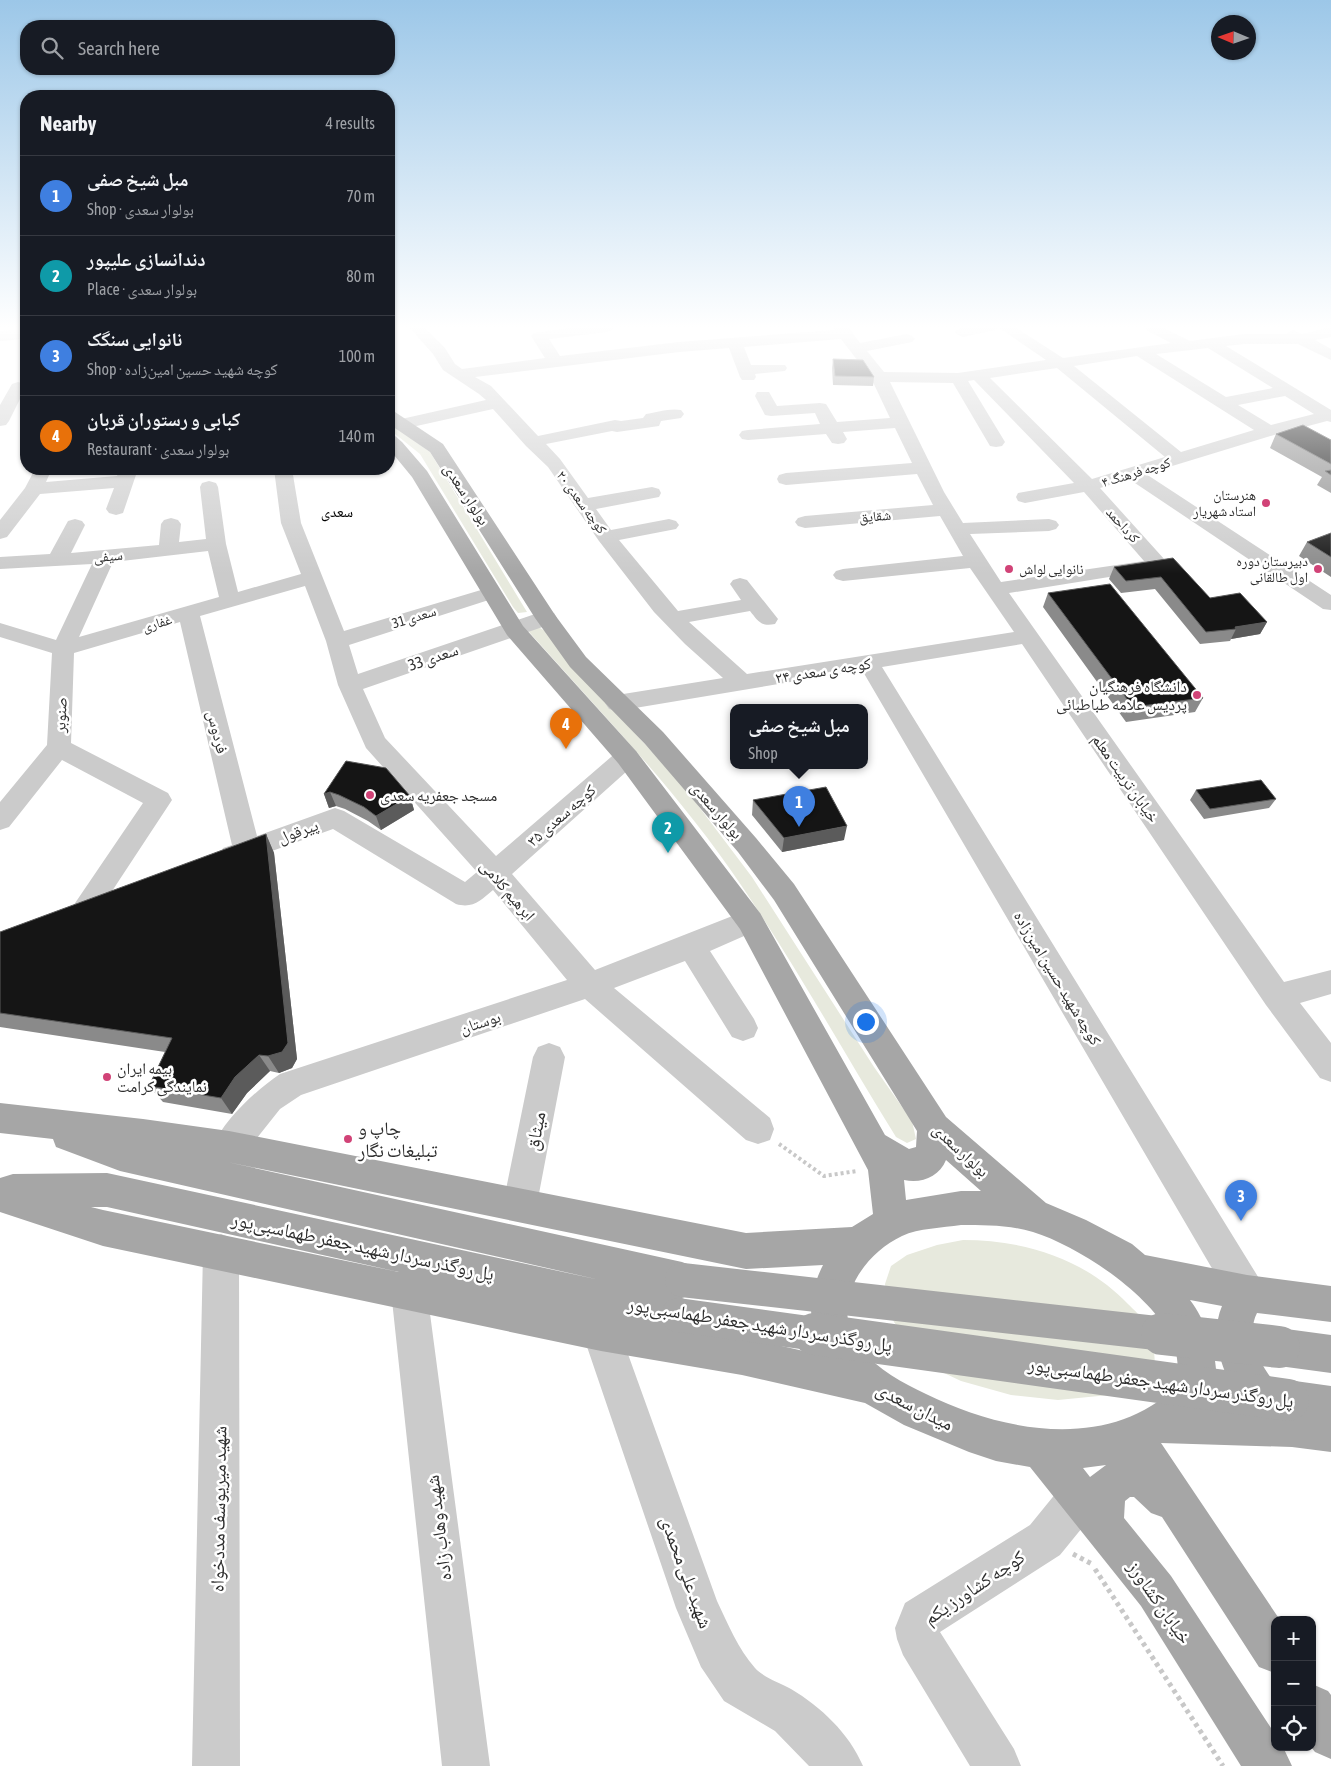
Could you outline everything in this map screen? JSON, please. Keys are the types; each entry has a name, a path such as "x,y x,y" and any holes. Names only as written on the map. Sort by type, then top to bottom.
{"main road":[{"name":"بولوار سعدی","path":"395,428 437,448 546,618 578,662 654,738 747,845 784,892 934,1128 1034,1215"},
{"name":"بولوار سعدی","path":"395,440 396,446 420,475 515,630 628,758 750,921 879,1156 892,1222"},
{"path":"0,1118 143,1134 229,1147 520,1204 746,1251 857,1245"},
{"name":"پل روگذر سردار شهید جعفر طهماسبی‌پور","path":"32,1123 120,1155 680,1297 1279,1347 1331,1354"},
{"path":"879,1156 906,1165 923,1164 932,1154 934,1128"},
{"name":"پل روگذر سردار شهید جعفر طهماسبی‌پور","path":"0,1191 107,1190 1290,1414 1331,1406"},
{"path":"0,1195 103,1228 602,1332 742,1356 873,1386"},
{"name":"میدان سعدی","path":"961,1208 991,1208 1034,1215 1074,1232 1119,1257 1158,1289 1186,1325 1198,1367 1196,1395 1174,1416 1106,1445 1076,1449 1040,1448 1003,1442 964,1431 928,1417 873,1386 848,1362 835,1342 828,1320 828,1303 833,1283 857,1245 892,1222 923,1213 961,1208"},
{"path":"742,1356 767,1336 774,1311 765,1280 746,1251"},
{"path":"1137,1272 1247,1293 1331,1304"},
{"path":"1247,1293 1235,1321 1238,1357 1258,1395 1290,1414 1331,1432"},
{"path":"1271,1645 1182,1512 1147,1429 1290,1414"},
{"name":"خیابان کشاورز","path":"1040,1448 1156,1590 1268,1766"},
{"path":"1091,1511 1105,1491 1124,1476 1142,1478 1182,1512"},
{"path":"1316,1714 1331,1736"}],"street":[{"path":"0,421 7,409"},
{"path":"395,427 468,409"},
{"name":"کوچه سعدی ۲۰","path":"502,409 554,463 606,537 673,618 693,639 743,683"},
{"path":"605,409 615,425"},
{"path":"770,409 771,411 797,409"},
{"path":"821,409 835,433"},
{"name":"خیابان تربیت معلم","path":"894,409 923,468 938,506 1277,996 1331,1068"},
{"path":"977,409 996,442"},
{"name":"کرداحمد","path":"995,589 1158,564 1088,486 1011,409"},
{"path":"1118,409 1179,459"},
{"path":"1231,409 1268,432"},
{"path":"1318,409 1330,416"},
{"path":"532,442 615,425 617,427 657,429 652,418 675,414"},
{"name":"کوچه فرهنگ ۴","path":"1025,497 1088,486 1268,432 1330,416"},
{"path":"748,435 835,433 900,422"},
{"path":"786,479 923,468"},
{"path":"1132,473 1331,604"},
{"path":"0,533 34,489 40,475"},
{"path":"34,489 127,475 116,509"},
{"name":"ابرهیم کلامی","path":"284,475 291,523 337,641 350,685 375,742 495,874 590,986 758,1129"},
{"path":"209,487 216,544 230,601"},
{"path":"584,505 652,493"},
{"name":"شقایق","path":"838,501 806,513 938,506 1049,524"},
{"path":"168,550 172,524"},
{"path":"58,561 75,525"},
{"path":"606,537 669,525"},
{"name":"سیفی","path":"0,563 105,557 216,544"},
{"path":"3,637 63,649 105,557"},
{"path":"843,575 976,561"},
{"name":"غفاری","path":"63,649 313,577"},
{"path":"673,618 761,612 740,584"},
{"name":"سعدی 31","path":"337,641 491,593"},
{"name":"فردوس","path":"189,614 247,850"},
{"name":"سعدی 33","path":"350,685 546,618"},
{"name":"کوچه ی سعدی ۲۴","path":"617,703 1029,636"},
{"name":"صنوبر","path":"0,820 59,748 63,649"},
{"name":"کوچه شهید حسین امین‌زاده","path":"868,662 1247,1293"},
{"path":"59,748 159,800 83,912"},
{"name":"کوچه سعدی ۳۵","path":"495,874 628,758"},
{"name":"پیرقول","path":"211,864 335,818 466,896 495,874"},
{"path":"55,922 119,898"},
{"name":"بوستان","path":"229,1147 269,1099 291,1084 590,986 692,947 750,921"},
{"path":"692,947 743,1028"},
{"path":"1277,996 1331,982"},
{"name":"میثاق","path":"520,1204 550,1057"},
{"name":"شهید میریوسف مددخواه","path":"216,1766 221,1252"},
{"name":"شهید وهاب زاده","path":"409,1291 466,1766"},
{"name":"شهید علی محمدی","path":"602,1332 698,1608 717,1651 740,1685 792,1715 820,1742 839,1766"},
{"name":"کوچه کشاورز یکم","path":"997,1766 919,1639 917,1628 922,1619 1091,1511"}],"path":[{"path":"758,1129 824,1176 879,1156"},
{"path":"1044,1540 1092,1564 1223,1766"}],"shaded area":[{"path":"395,427 430,452 527,612 518,613 513,607 420,454 395,434"},
{"path":"537,626 545,631 617,714 681,783 752,877 874,1067 912,1121 916,1139 907,1143 896,1137 781,947 741,885 717,851 640,755 529,632"},
{"path":"963,1240 986,1241 1031,1248 1053,1255 1093,1275 1111,1288 1135,1311 1149,1328 1155,1364 1109,1395 1058,1400 1011,1395 961,1381 942,1372 908,1342 894,1322 889,1310 885,1284 891,1266 907,1255 937,1245"}],"building":[{"path":"1303,425 1331,440 1331,464 1276,434"},
{"path":"1331,533 1331,557 1307,542"},
{"path":"1173,558 1210,598 1240,593 1267,622 1235,627 1236,629 1206,632 1161,577 1126,581 1114,567"},
{"path":"1110,584 1203,698 1133,707 1048,593"},
{"path":"346,761 386,768 410,796 376,816 364,807 339,795 330,792 324,794"},
{"path":"1261,780 1276,799 1210,809 1196,790"},
{"path":"826,787 847,826 784,838 753,800"},
{"path":"266,834 288,1043 282,1052 268,1056 259,1055 235,1077 221,1098 149,1086 172,1038 0,1013 0,932"}],"place":[{"name":"هنرستان استاد شهریار","path":"1266,503"},
{"name":"نانوایی لواش","path":"1009,569"},
{"name":"دبیرستان دوره اول طالقانی","path":"1318,569"},
{"name":"دانشگاه فرهنگیان پردیس علامه طباطبائی","path":"1197,695"},
{"name":"کبابی و رستوران قربان","path":"566,749"},
{"name":"مسجد جعفریه سعدی","path":"370,795"},
{"name":"مبل شیخ صفی","path":"799,827"},
{"name":"دندانسازی علیپور","path":"668,853"},
{"name":"بیمه ایران نمایندگی کرامت","path":"107,1077"},
{"name":"چاپ و تبلیغات نگار","path":"348,1139"},
{"name":"نانوایی سنگک","path":"1241,1221"}],"district":[{"name":"سعدی","path":"337,512"}]}
